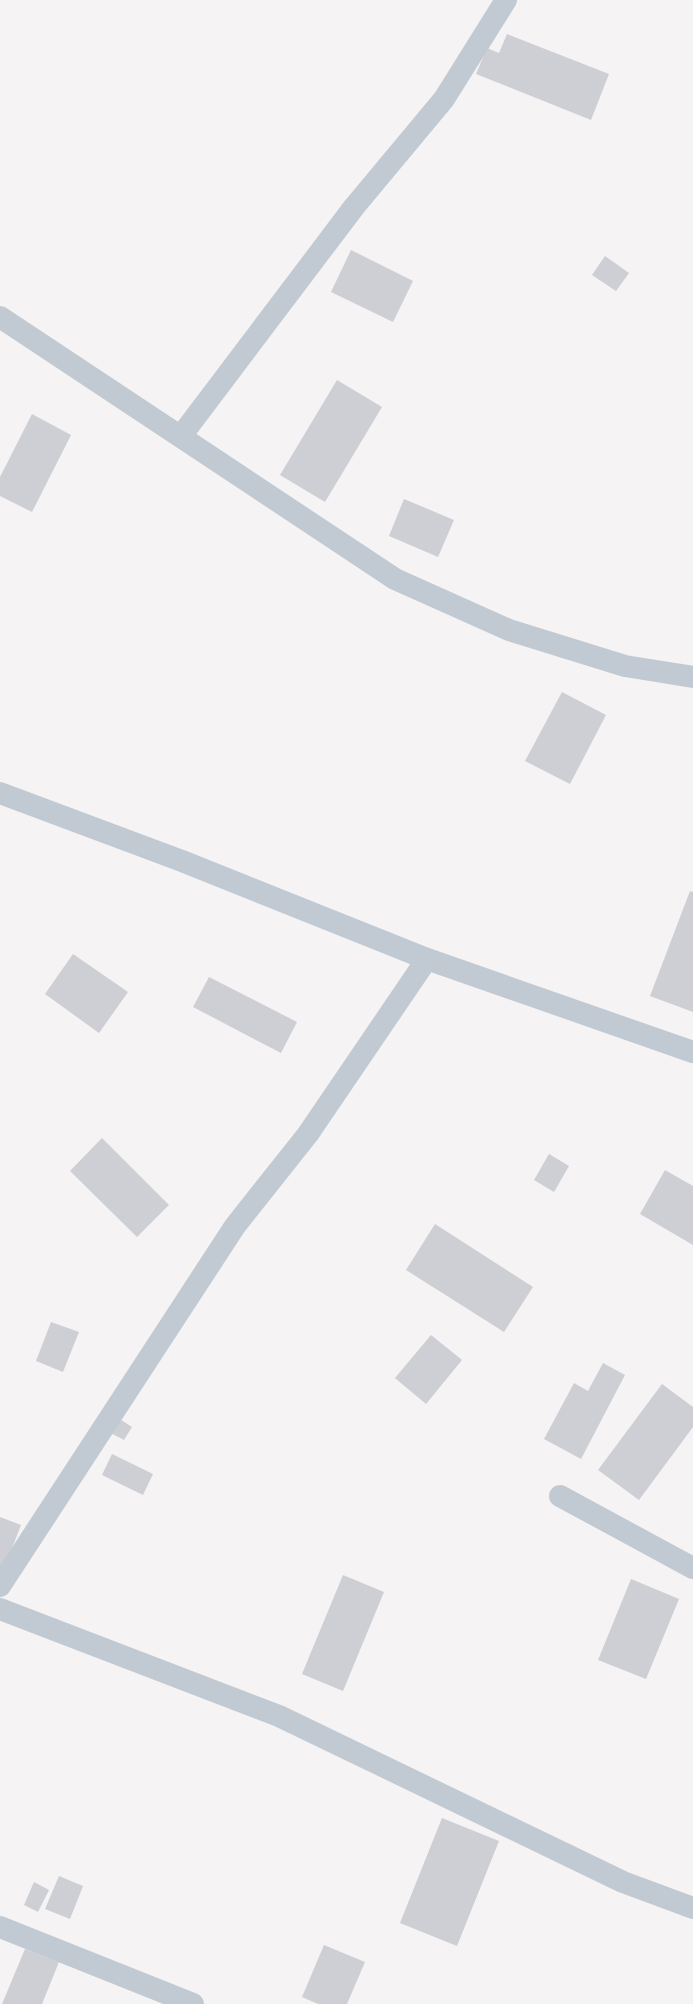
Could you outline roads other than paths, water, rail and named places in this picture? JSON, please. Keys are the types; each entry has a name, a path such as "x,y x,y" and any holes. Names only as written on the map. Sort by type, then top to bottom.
{"street":[{"path":"181,436 354,207 444,99 506,0"},
{"path":"0,317 395,579 508,630 625,666 693,677"},
{"path":"0,793 182,861 427,959 693,1052"},
{"path":"0,1586 235,1226 308,1134 427,959"},
{"path":"560,1496 693,1568"},
{"path":"0,1609 279,1716 623,1882 693,1908"},
{"path":"0,1927 193,2004"}]}
